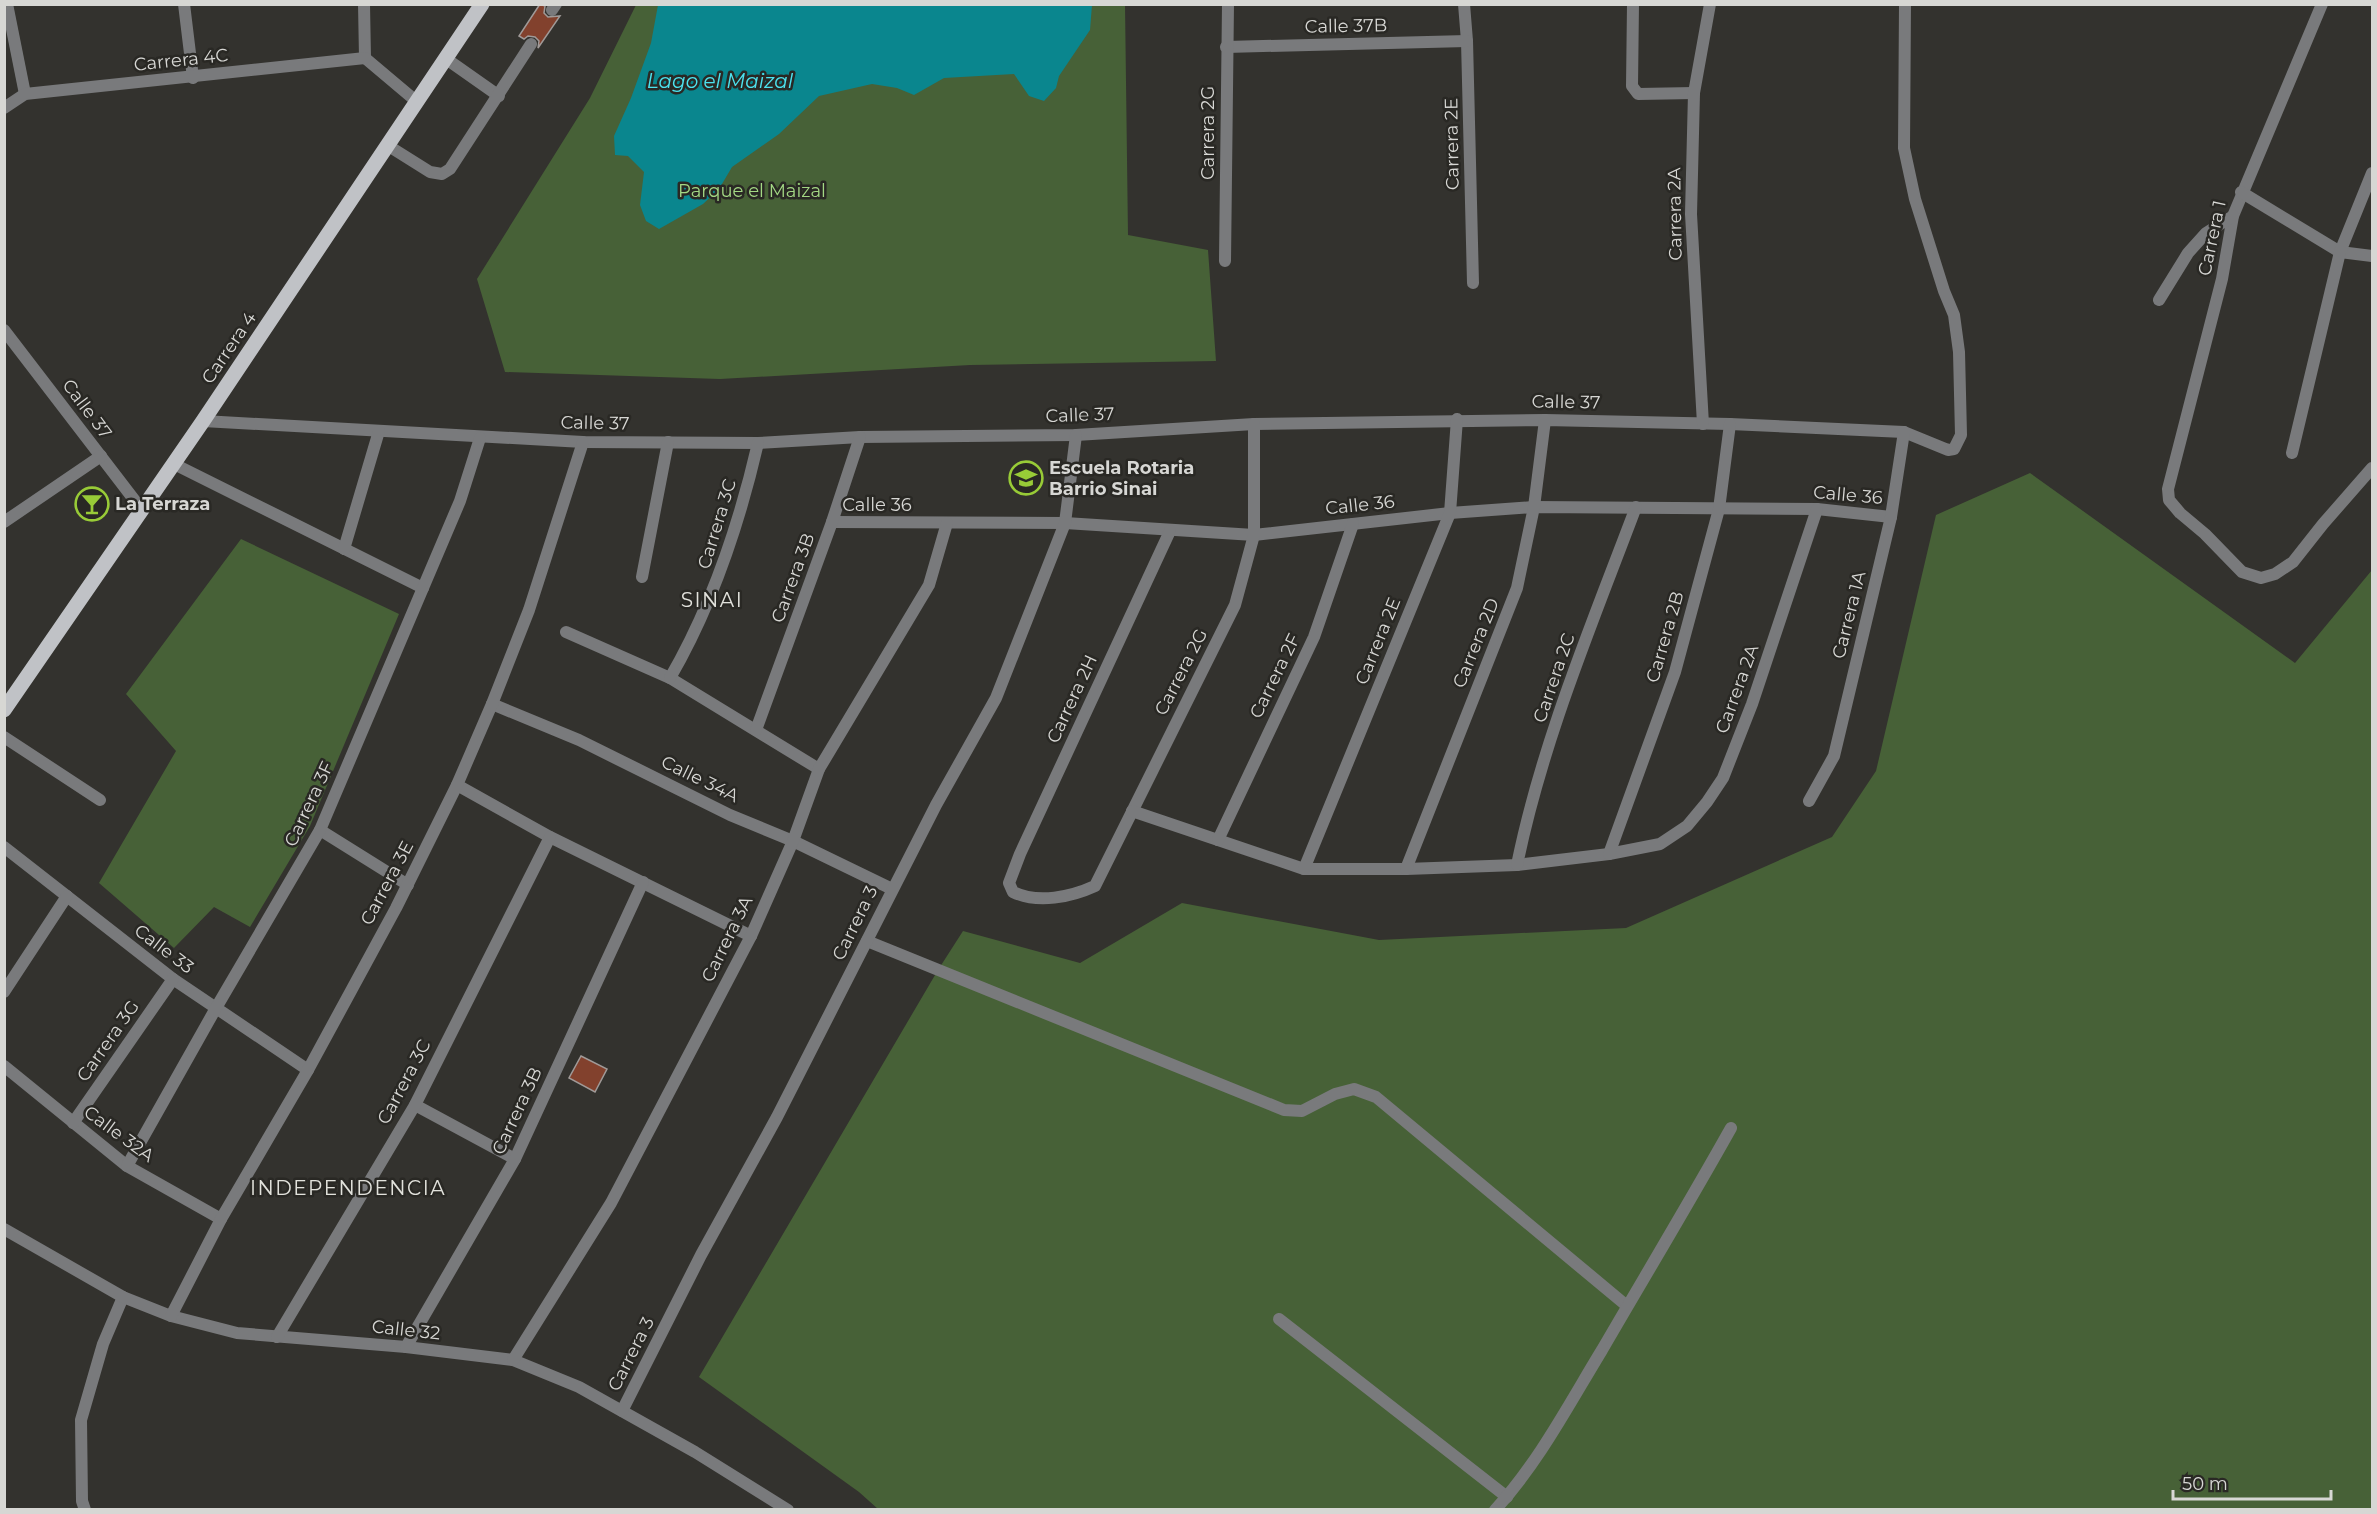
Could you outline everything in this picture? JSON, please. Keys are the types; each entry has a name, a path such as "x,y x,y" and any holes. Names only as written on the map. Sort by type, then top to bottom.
{"main road":[{"name":"Carrera 4","path":"4,710 174,464 482,4"}],"street":[{"path":"7,4 25,94"},
{"path":"184,4 193,78"},
{"path":"364,4 365,58 416,101"},
{"name":"Carrera 2G","path":"1225,261 1228,4"},
{"name":"Carrera 2E","path":"1464,4 1467,41 1473,283"},
{"path":"1633,4 1632,86 1638,94 1694,93"},
{"name":"Carrera 2A","path":"1703,424 1691,214 1694,93 1710,4"},
{"name":"Calle 37","path":"203,421 480,438 583,442 758,443 860,437 1076,435 1254,424 1457,419 1545,420 1730,424 1904,432 1948,450 1954,449 1961,435 1959,352 1954,315 1944,291 1916,199 1904,148 1905,4"},
{"name":"Carrera 1","path":"2322,4 2232,216 2222,279 2168,489 2169,500 2242,572 2261,578 2275,574 2293,562 2373,468"},
{"name":"Calle 37B","path":"1226,46 1467,41"},
{"path":"387,145 430,172 442,174 450,170 531,44"},
{"name":"Carrera 4C","path":"4,108 25,94 365,58"},
{"path":"445,58 499,96"},
{"path":"2292,453 2340,252 2373,173"},
{"path":"2241,192 2340,252 2373,256"},
{"path":"2159,300 2188,253 2206,233 2232,216"},
{"name":"Calle 37","path":"4,330 142,510"},
{"name":"Carrera 2E","path":"1304,869 1450,513 1457,419"},
{"name":"Carrera 2D","path":"1406,869 1517,588 1534,507 1545,420"},
{"name":"Carrera 2G","path":"1009,883 1013,892 1020,896 1059,898 1078,894 1095,886 1235,605 1254,535 1254,424"},
{"name":"Carrera 2B","path":"1609,854 1676,672 1719,509 1730,424"},
{"path":"344,549 379,431"},
{"name":"Carrera 1A","path":"1809,801 1834,756 1891,518 1904,432"},
{"name":"Carrera 3","path":"622,1411 701,1255 777,1117 892,889 996,698 1065,523 1076,435"},
{"name":"Carrera 3B","path":"756,730 832,522 860,437"},
{"name":"Carrera 3F","path":"127,1166 320,830 460,501 480,438"},
{"name":"Carrera 3E","path":"171,1316 221,1219 308,1070 408,885 457,785 492,704 544,564 583,442"},
{"path":"642,577 668,442"},
{"name":"Carrera 3C","path":"670,678 718,582 744,502 758,443"},
{"path":"4,522 100,456"},
{"path":"174,464 423,588"},
{"name":"Calle 36","path":"832,522 1065,523 1254,535 1450,513 1534,507 1817,509 1891,518"},
{"name":"Carrera 2C","path":"1517,866 1528,809 1546,753 1636,507"},
{"name":"Carrera 2A","path":"1132,811 1304,869 1517,866 1609,854 1660,844 1687,826 1723,778 1752,704 1817,509"},
{"name":"Carrera 3A","path":"513,1360 610,1203 751,936 793,841 819,770 929,585 947,523"},
{"name":"Carrera 2F","path":"1218,840 1314,638 1353,524"},
{"name":"Carrera 2H","path":"1009,883 1020,854 1170,531"},
{"path":"566,632 670,678 819,770"},
{"name":"Calle 34A","path":"492,704 579,740 730,814 793,841 892,889"},
{"path":"4,737 100,800"},
{"path":"457,785 550,837 751,936"},
{"path":"320,830 408,885"},
{"name":"Carrera 3C","path":"277,1337 415,1105 550,837"},
{"name":"Calle 33","path":"4,847 173,979 308,1070"},
{"name":"Carrera 3B","path":"406,1347 515,1159 643,882"},
{"path":"4,992 67,896"},
{"path":"867,941 1284,1110 1302,1111 1335,1094 1354,1089 1376,1097 1627,1306"},
{"name":"Carrera 3G","path":"73,1123 173,979"},
{"name":"Calle 32A","path":"4,1066 127,1166 221,1219"},
{"path":"415,1105 515,1159"},
{"path":"1496,1509 1549,1437 1731,1128"},
{"name":"Calle 32","path":"4,1229 123,1296 171,1316 237,1333 406,1347 513,1360 579,1387 695,1452 788,1509"},
{"path":"85,1509 82,1501 81,1420 103,1344 123,1296"},
{"path":"1279,1319 1507,1497"}],"green space":[{"name":"Parque el Maizal","path":"636,5 1125,5 1128,235 1208,250 1216,361 970,365 720,379 505,372 477,279 590,98"},
{"path":"2030,473 2295,663 2372,570 2372,1509 878,1509 859,1492 699,1377 963,931 1080,963 1182,903 1379,940 1626,928 1832,837 1876,771 1936,515"},
{"path":"241,539 399,614 310,826 250,927 214,907 174,948 99,883 176,751 126,694"}],"water":[{"name":"Lago el Maizal","path":"658,4 1092,5 1090,30 1059,76 1056,88 1044,101 1029,96 1014,74 944,78 914,95 897,88 872,84 819,96 779,134 732,167 719,189 703,204 659,229 646,221 640,205 644,172 628,156 615,155 614,136 651,43"}],"building":[{"path":"540,4 545,6 544,13 548,17 560,16 538,48 539,41 535,37 528,36 524,39 519,36"},
{"path":"581,1056 607,1069 595,1092 569,1078"}],"place":[{"name":"Escuela Rotaria Barrio Sinai","path":"1026,478"},
{"name":"La Terraza","path":"92,504"}],"district":[{"name":"SINAI","path":"712,600"},
{"name":"INDEPENDENCIA","path":"348,1188"}]}
